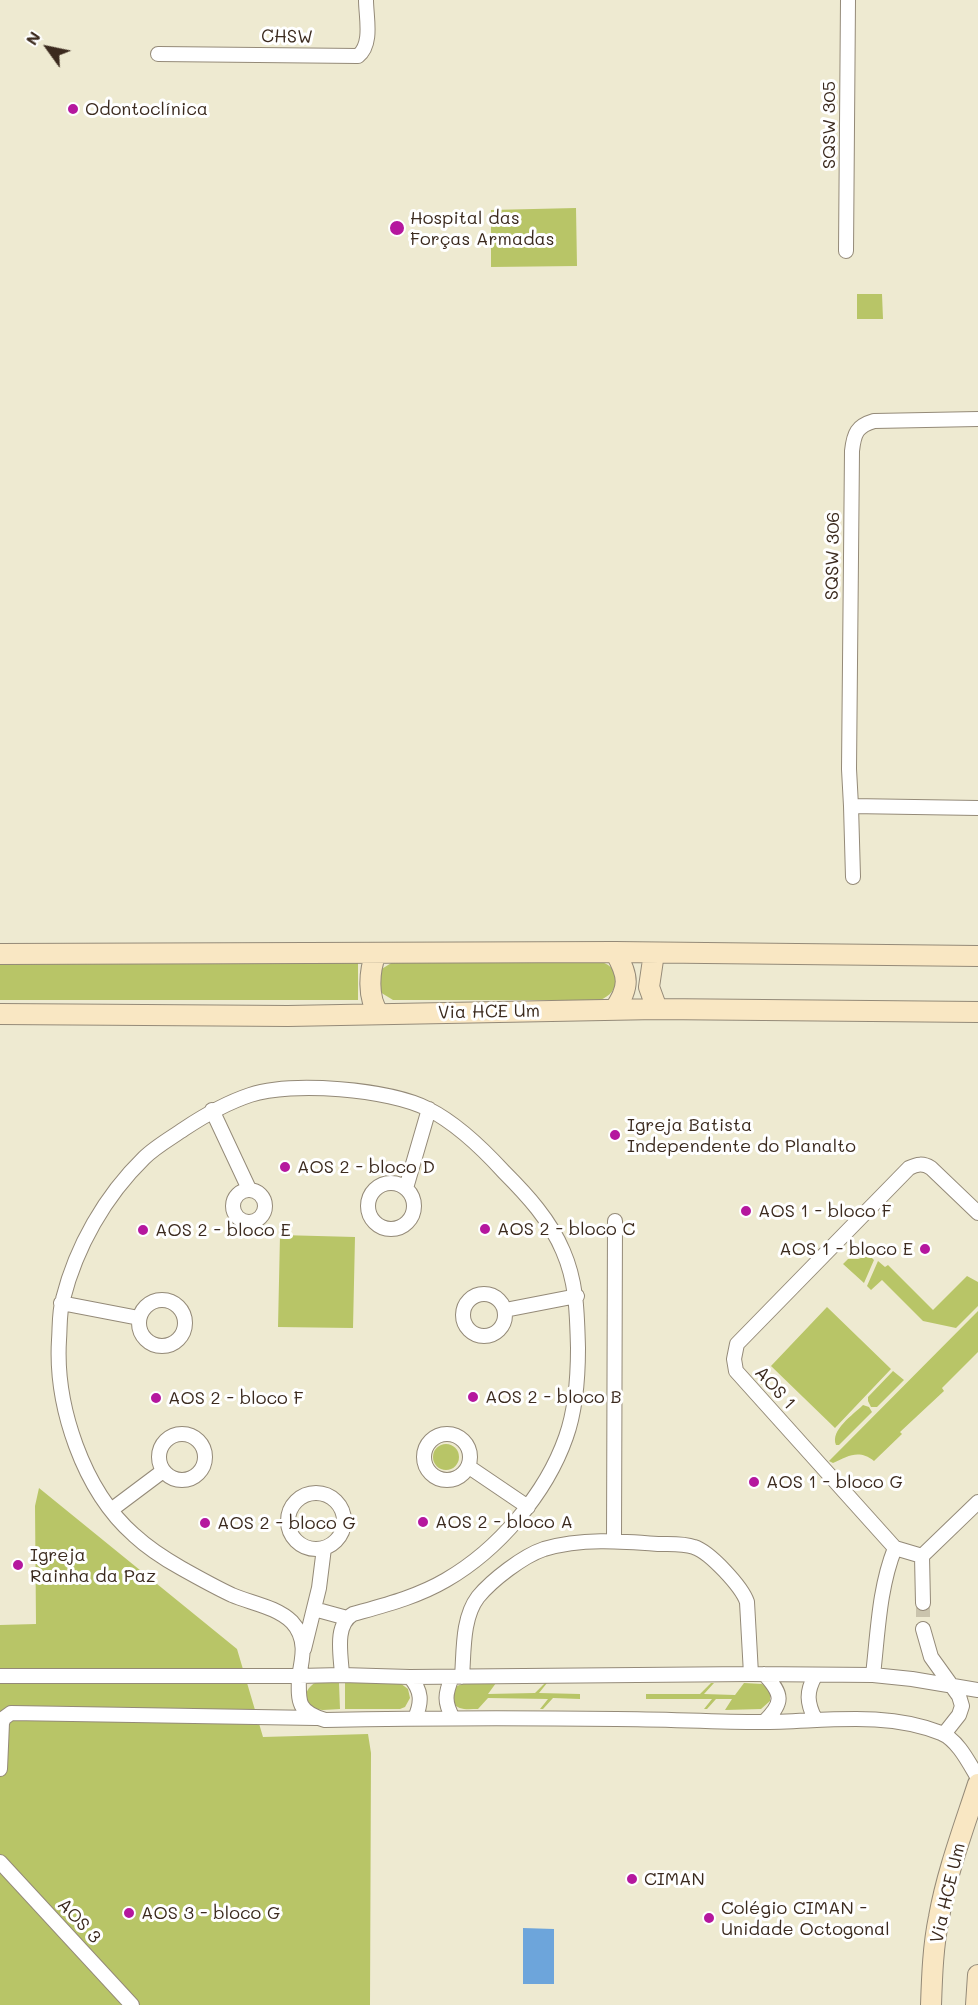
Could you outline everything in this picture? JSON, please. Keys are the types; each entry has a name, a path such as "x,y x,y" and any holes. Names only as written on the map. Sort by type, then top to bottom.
{"main road":[{"path":"614,1010 624,996 627,982 624,968 615,952"},
{"path":"0,954 615,952 978,956"},
{"path":"376,953 372,963 371,997 379,1014"},
{"path":"654,953 649,987 657,1009"},
{"name":"Via HCE Um","path":"0,1014 288,1016 657,1009 978,1012"},
{"name":"Via HCE Um","path":"931,2005 933,1963 939,1917 953,1859 978,1784"},
{"path":"976,2005 978,1975"}],"street":[{"name":"CHSW","path":"158,54 358,56 363,51 367,40 366,0"},
{"name":"SQSW 305","path":"846,251 848,0"},
{"name":"SQSW 306","path":"853,876 849,746 854,434 861,426 874,421 978,419"},
{"path":"851,806 978,808"},
{"path":"304,1651 301,1636 293,1623 273,1610 231,1594 178,1566 134,1535 111,1510 81,1461 65,1410 58,1364 61,1303 81,1246 111,1197 146,1156 212,1110 253,1093 302,1088 354,1090 395,1096 429,1109 457,1129 489,1157 532,1201 563,1250 577,1296 578,1379 567,1436 543,1485 528,1508 485,1552 447,1580 408,1598 347,1618 315,1609"},
{"path":"406,1188 429,1109"},
{"path":"212,1110 249,1189"},
{"name":"AOS 1","path":"896,1548 736,1371 734,1352 737,1344 909,1168 916,1164 925,1164 931,1168 978,1214"},
{"path":"614,1541 615,1221"},
{"path":"505,1310 577,1296"},
{"path":"61,1303 139,1318"},
{"path":"469,1467 528,1508"},
{"path":"111,1510 163,1471"},
{"path":"313,1492 331,1496 338,1502 345,1520 343,1529 332,1544 324,1548 305,1547 297,1542 287,1526 290,1508 303,1495 313,1492"},
{"path":"922,1603 922,1556 978,1502"},
{"path":"453,1718 445,1698 457,1677 470,1610 478,1597 519,1562 542,1550 576,1542 614,1541 688,1545 703,1551 744,1594 758,1674 778,1690 779,1700 775,1712 764,1722"},
{"path":"324,1548 315,1609 299,1676 299,1701 303,1709 318,1718 325,1720 453,1718 764,1722 815,1719 888,1720 944,1734 957,1745 978,1778"},
{"path":"873,1675 882,1594 888,1565 896,1548 922,1556"},
{"path":"342,1674 341,1631 347,1618"},
{"path":"923,1629 931,1657 959,1696 962,1706 959,1716 944,1734"},
{"path":"0,1676 873,1675 978,1690"},
{"path":"815,1676 808,1696 809,1707 815,1719"},
{"path":"410,1677 418,1687 421,1698 415,1718"},
{"path":"0,1769 2,1723 4,1718 11,1713 318,1718"},
{"name":"AOS 3","path":"0,1862 132,2005"}],"green space":[{"path":"576,208 577,266 491,267 491,210"},
{"path":"857,294 882,294 883,319 857,319"},
{"path":"358,962 358,1000 0,1000 0,963"},
{"path":"393,962 601,962 613,969 616,981 612,992 600,1000 393,1000 380,992 380,970"},
{"path":"280,1235 355,1237 353,1328 278,1327"},
{"path":"869,1255 874,1260 864,1283 843,1264 848,1259 858,1259"},
{"path":"878,1261 885,1267 888,1265 933,1310 967,1276 978,1282 978,1306 956,1328 923,1321 882,1280 871,1290 867,1286"},
{"path":"827,1307 891,1369 835,1428 771,1366"},
{"path":"978,1311 978,1352 942,1388 944,1391 900,1432 902,1434 874,1461 869,1457 858,1455 833,1463 829,1461"},
{"path":"893,1371 904,1380 877,1407 871,1407 868,1397"},
{"path":"863,1405 869,1407 872,1412 839,1445 836,1445 835,1439 839,1428"},
{"path":"446,1444 455,1448 459,1457 455,1466 446,1470 437,1466 433,1457 437,1448"},
{"path":"39,1488 237,1649 263,1737 368,1734 371,1753 370,2005 0,2005 0,1625 36,1624 35,1506"},
{"path":"315,1683 339,1683 340,1709 318,1710 307,1704 307,1692"},
{"path":"345,1683 400,1683 408,1689 410,1698 405,1707 400,1709 345,1709"},
{"path":"465,1683 496,1683 488,1694 535,1693 547,1683 539,1693 580,1694 580,1699 553,1698 543,1709 540,1709 548,1699 488,1698 478,1709 464,1709 452,1702 454,1687"},
{"path":"711,1683 714,1683 704,1694 735,1695 744,1683 762,1684 770,1690 770,1701 761,1709 725,1710 732,1699 716,1699 707,1709 704,1709 712,1699 646,1699 646,1694 700,1694"}],"water":[{"path":"523,1928 554,1929 554,1984 523,1984"}],"tunnel":[{"path":"923,1603 923,1629"}],"place":[{"name":"Odontoclínica","path":"73,109"},
{"name":"Hospital das Forças Armadas","path":"397,228"},
{"name":"Igreja Batista Independente do Planalto","path":"615,1135"},
{"name":"AOS 2 - bloco D","path":"285,1167"},
{"name":"AOS 1 - bloco F","path":"746,1211"},
{"name":"AOS 2 - bloco C","path":"485,1229"},
{"name":"AOS 2 - bloco E","path":"143,1230"},
{"name":"AOS 1 - bloco E","path":"925,1249"},
{"name":"AOS 2 - bloco B","path":"473,1397"},
{"name":"AOS 2 - bloco F","path":"156,1398"},
{"name":"AOS 1 - bloco G","path":"754,1482"},
{"name":"AOS 2 - bloco A","path":"423,1522"},
{"name":"AOS 2 - bloco G","path":"205,1523"},
{"name":"Igreja Rainha da Paz","path":"18,1565"},
{"name":"CIMAN","path":"632,1879"},
{"name":"AOS 3 - bloco G","path":"129,1913"},
{"name":"Colégio CIMAN - Unidade Octogonal","path":"709,1918"}]}
